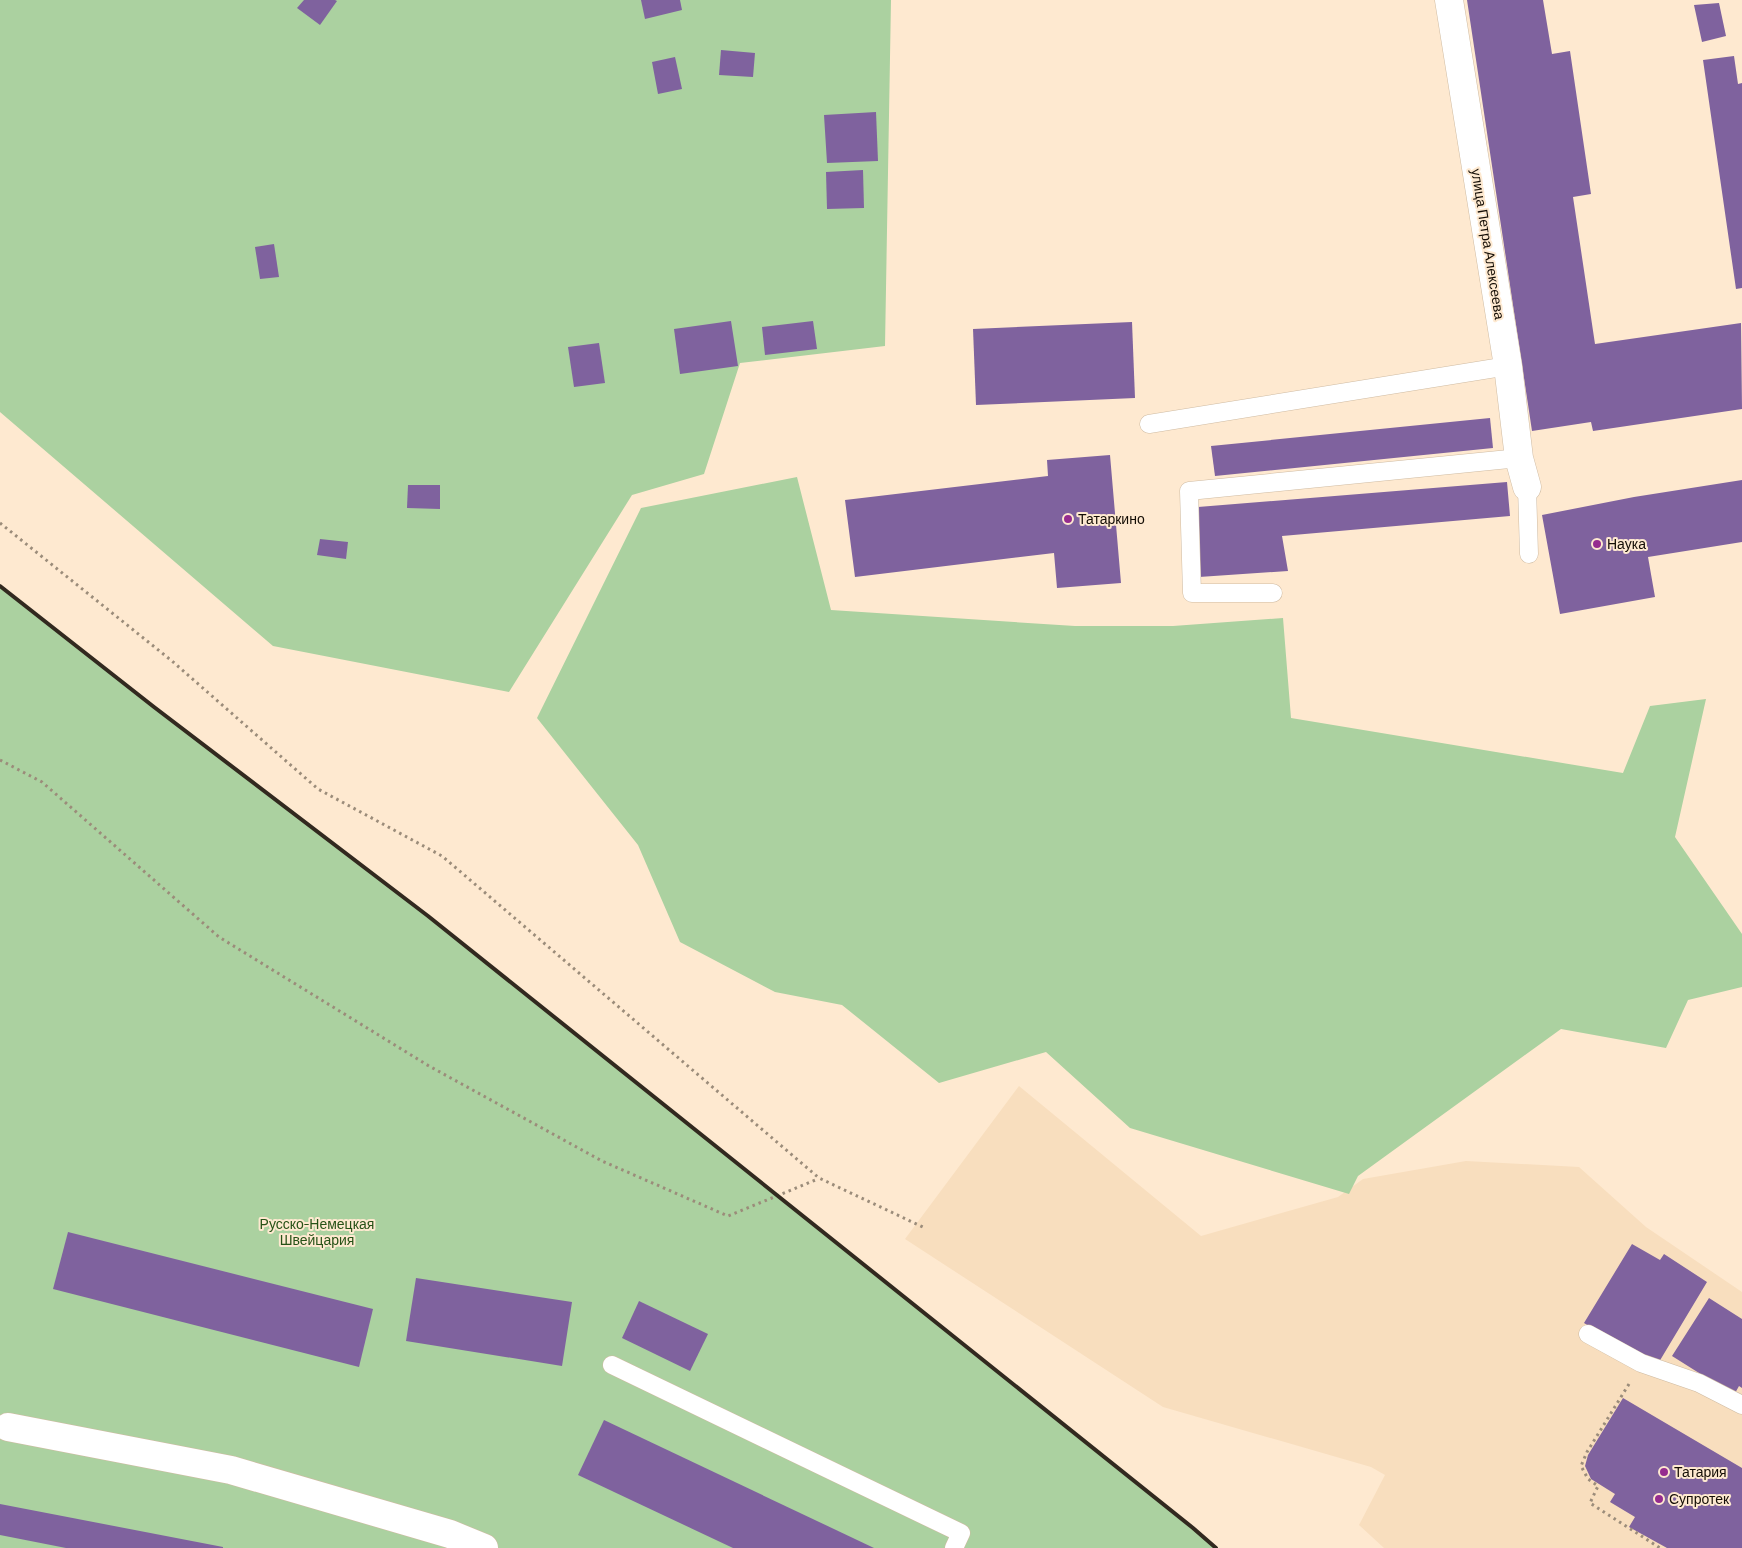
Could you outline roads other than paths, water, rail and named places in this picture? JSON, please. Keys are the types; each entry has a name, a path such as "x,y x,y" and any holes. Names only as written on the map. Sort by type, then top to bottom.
{"street":[{"name":"улица Петра Алексеева","path":"1449,0 1508,366 1519,458 1527,487"},
{"path":"3,1428 231,1470 450,1534 484,1548"}],"lane":[{"path":"1149,424 1508,366"},
{"path":"1273,593 1192,593 1189,491 1519,458"},
{"path":"1527,487 1529,554"},
{"path":"1588,1334 1641,1364 1699,1382 1742,1405"},
{"path":"612,1365 961,1533 954,1548"}],"railway":[{"path":"0,586 154,707 428,916 1216,1548"}],"place":[{"name":"Татаркино","path":"1068,519"},
{"name":"Наука","path":"1597,544"},
{"name":"Татария","path":"1664,1472"},
{"name":"Супротек","path":"1659,1499"}],"park label":[{"name":"Русско-Немецкая Швейцария","path":"317,1232"}]}
